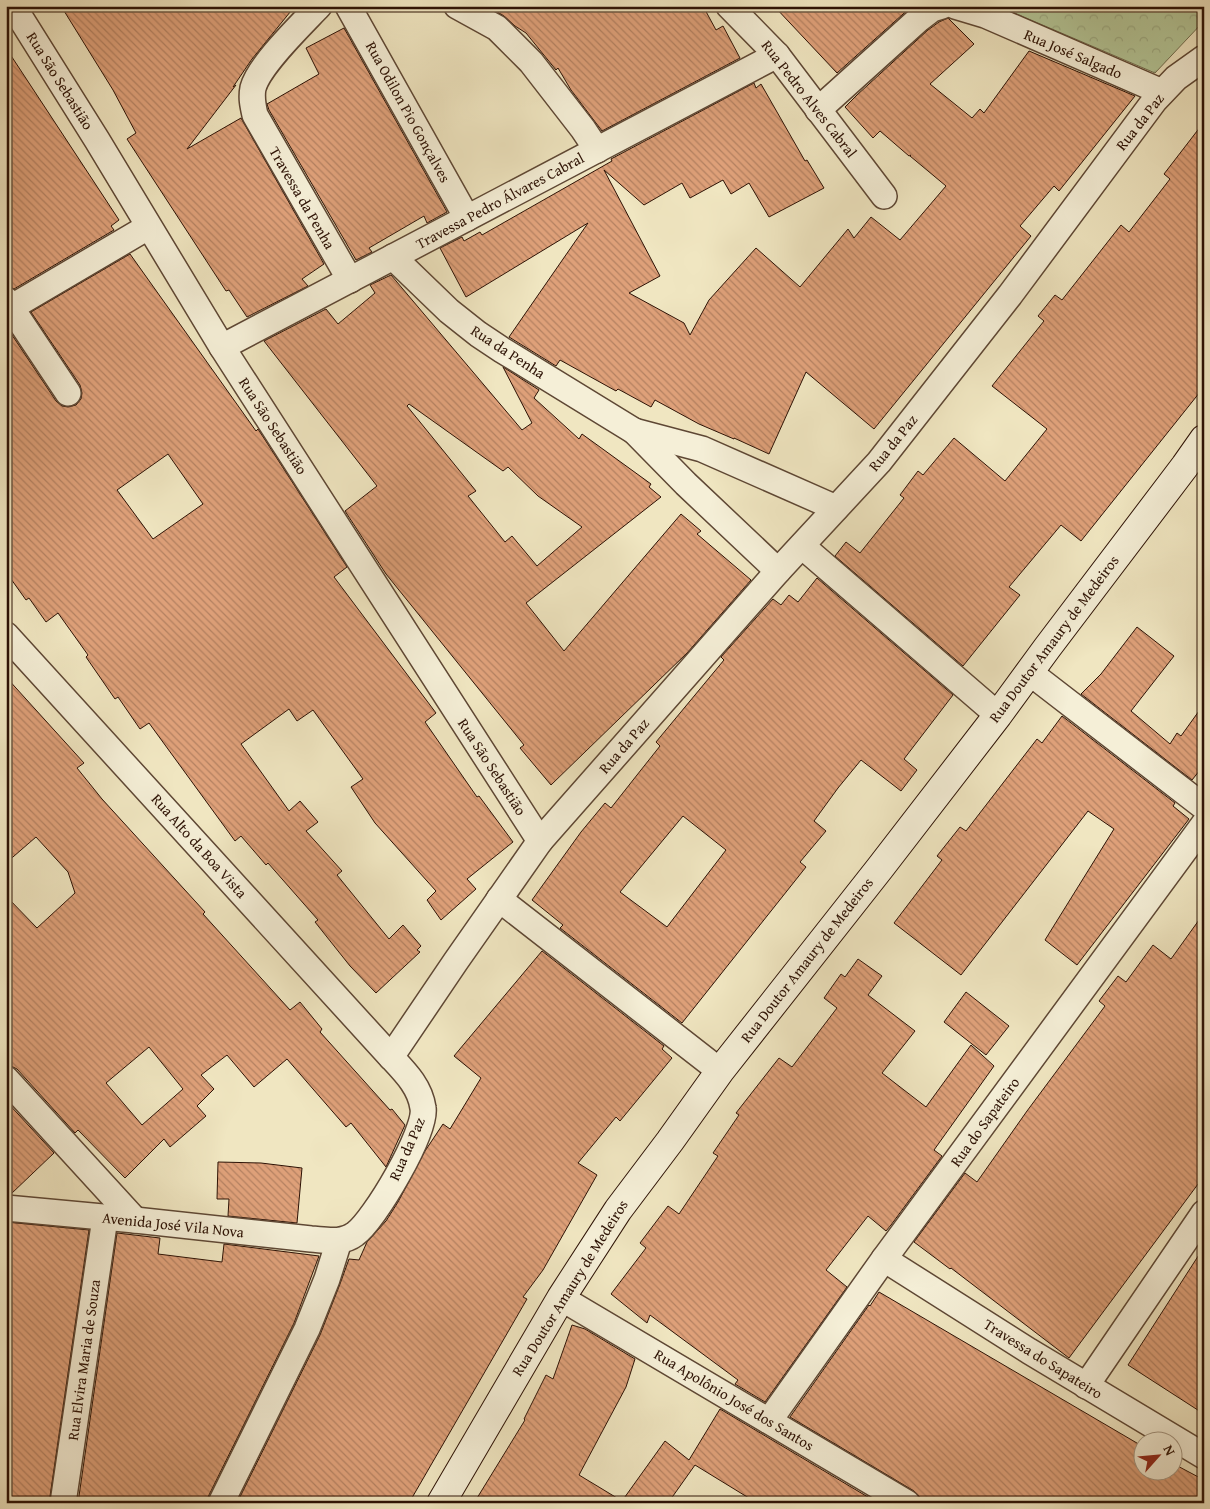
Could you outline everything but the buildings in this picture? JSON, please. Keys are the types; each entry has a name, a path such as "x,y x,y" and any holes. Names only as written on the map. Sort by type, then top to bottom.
{"street":[{"name":"Rua São Sebastião","path":"13,6 97,140 222,348 540,841"},
{"name":"Travessa da Penha","path":"319,6 281,47 264,69 254,86 252,101 255,115 350,280"},
{"name":"Rua Odilon Pio Gonçalves","path":"348,6 467,218"},
{"path":"457,6 497,28 531,62 597,150"},
{"name":"Rua Pedro Alves Cabral","path":"729,6 777,55 884,196"},
{"path":"818,110 919,19 932,9 942,6"},
{"name":"Rua José Salgado","path":"955,6 985,15 1162,92"},
{"name":"Travessa Pedro Álvares Cabral","path":"222,348 777,55"},
{"name":"Rua da Paz","path":"340,1241 354,1235 368,1222 386,1195 405,1160 422,1122 424,1110 418,1089 392,1058 456,961 540,841 778,571 879,462 1010,295 1162,92 1176,78 1204,58"},
{"path":"68,393 9,304 148,227"},
{"name":"Rua da Penha","path":"393,257 449,311 478,334 634,431 686,484 778,571"},
{"name":"Rua da Penha","path":"634,431 702,449 836,508"},
{"name":"Rua Doutor Amaury de Medeiros","path":"441,1503 561,1298 618,1210 720,1071 880,868 998,714 1204,439"},
{"path":"802,546 998,714"},
{"name":"Rua Alto da Boa Vista","path":"6,635 392,1058"},
{"path":"1029,672 1204,807"},
{"name":"Rua do Sapateiro","path":"769,1421 884,1260 1204,824"},
{"path":"499,899 720,1071"},
{"path":"6,1079 135,1220"},
{"name":"Avenida José Vila Nova","path":"6,1208 340,1241"},
{"path":"1086,1386 1204,1213"},
{"name":"Rua Elvira Maria de Souza","path":"63,1503 105,1218"},
{"path":"220,1503 307,1329 340,1241"},
{"name":"Travessa do Sapateiro","path":"884,1260 1086,1386 1204,1456"},
{"name":"Rua Apolônio José dos Santos","path":"561,1298 907,1503"}],"green space":[{"path":"998,6 1204,6 1204,21 1155,73"}]}
